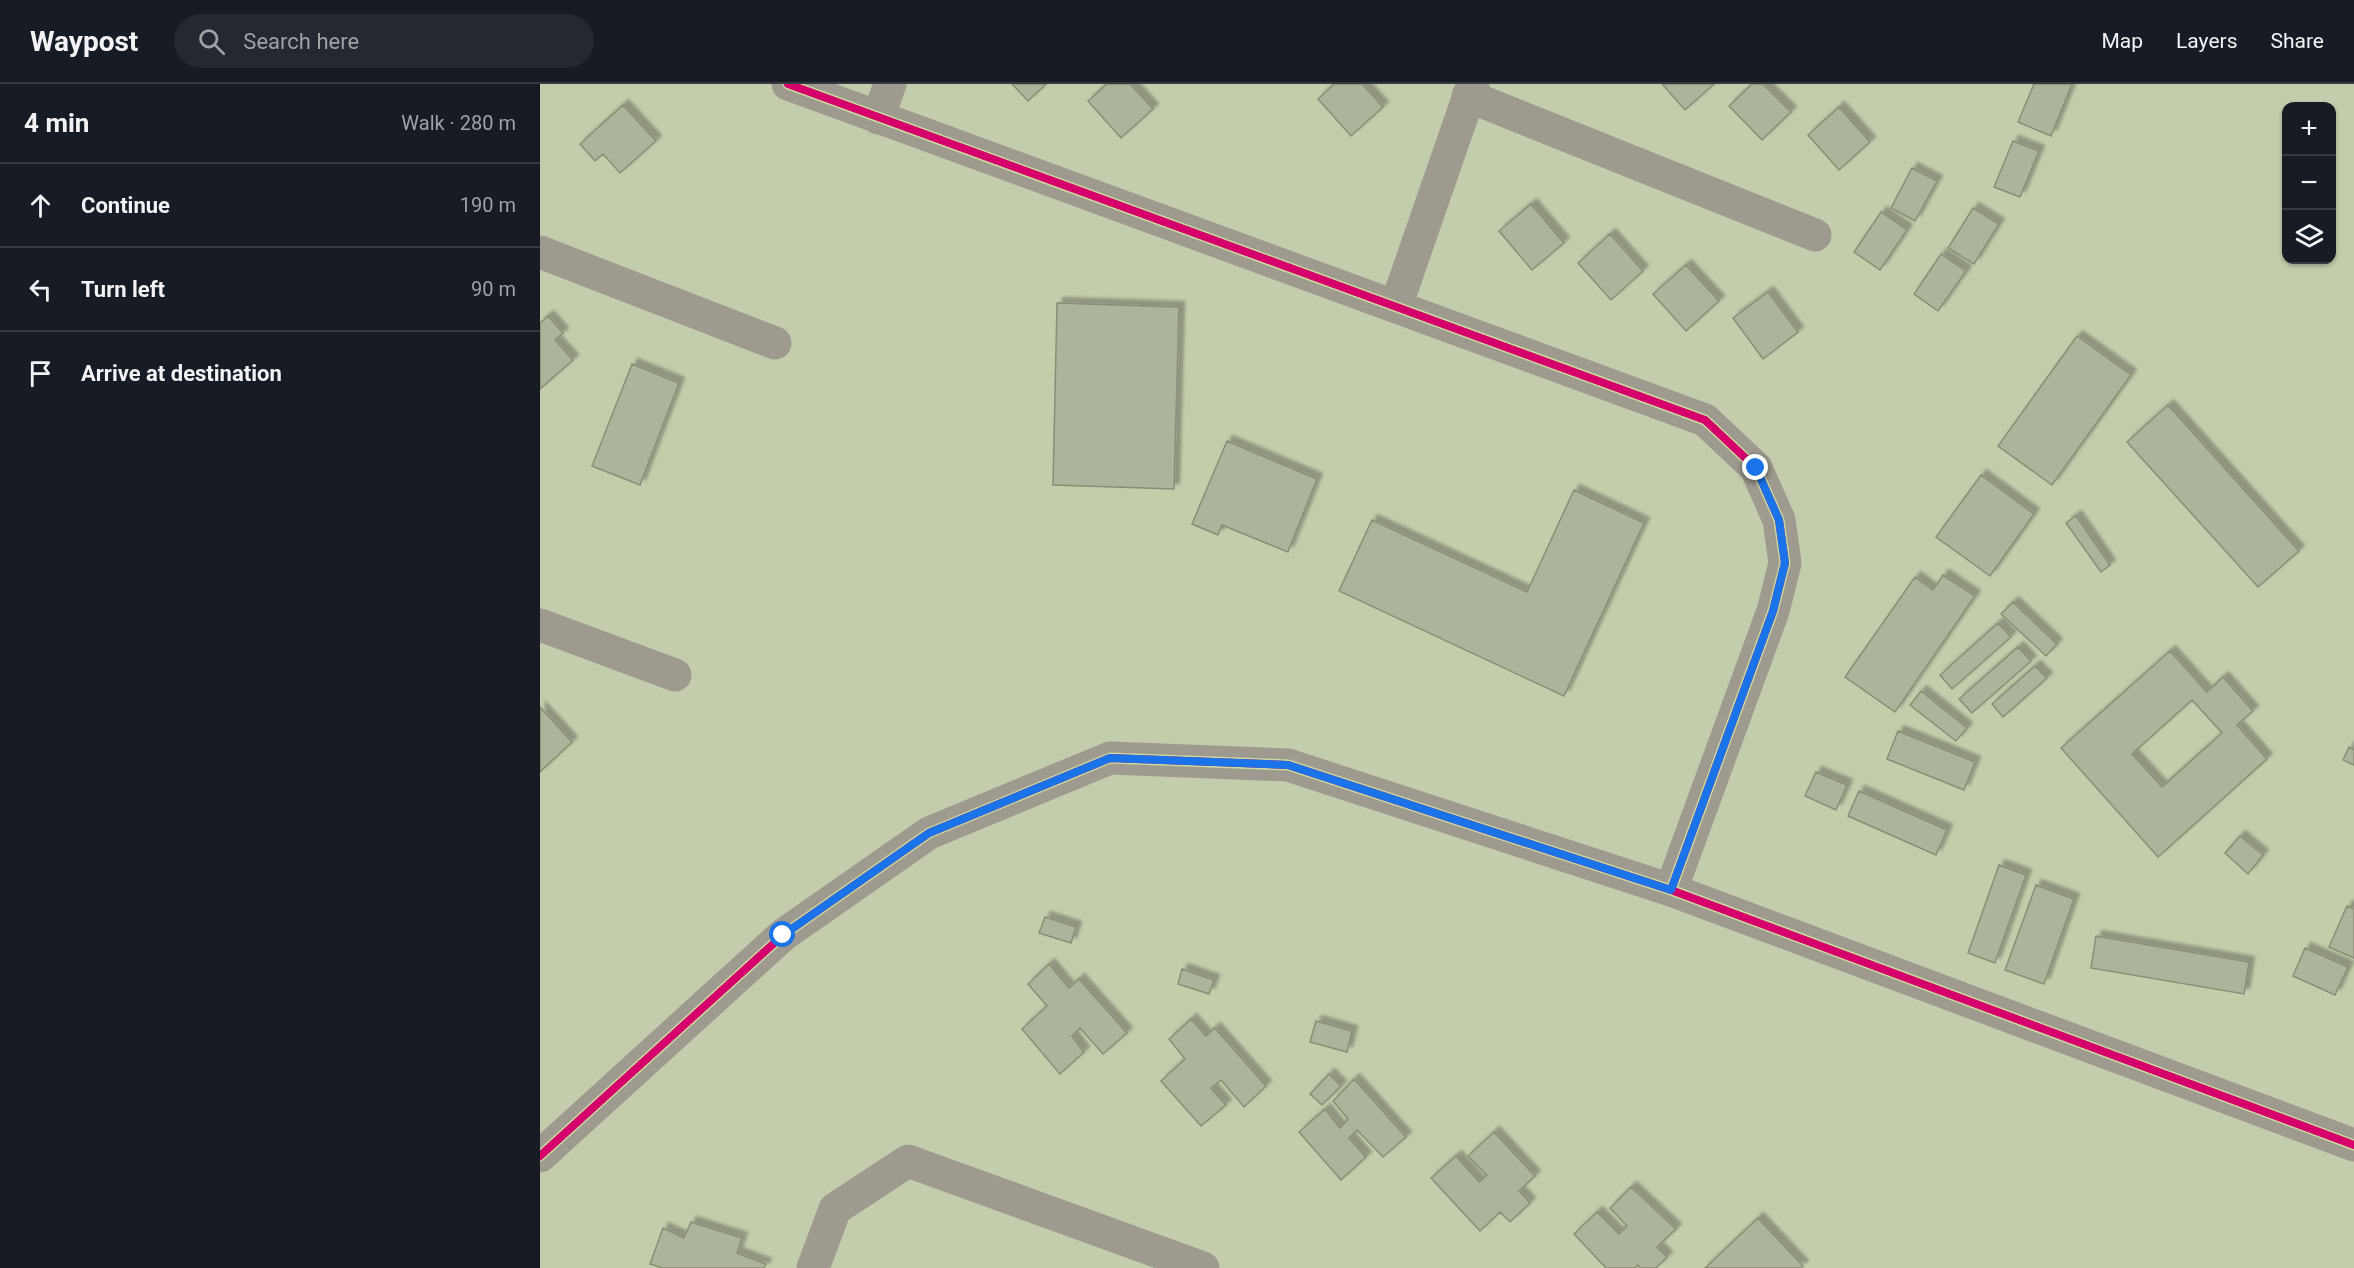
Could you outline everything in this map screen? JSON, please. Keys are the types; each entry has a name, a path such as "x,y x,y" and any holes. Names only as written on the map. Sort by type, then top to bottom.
{"street":[{"path":"788,84 1705,420 1756,468 1779,520 1785,563 1773,611 1671,890"},
{"path":"878,118 890,84"},
{"path":"1396,306 1470,90 1815,235"},
{"path":"540,252 775,343"},
{"path":"540,625 675,675"},
{"path":"544,1146 783,935 929,833 1110,758 1288,765 1671,890 2354,1145"},
{"path":"813,1268 835,1209 908,1161 1203,1268"}],"building":[{"path":"1012,84 1046,84 1028,101"},
{"path":"1107,84 1130,84 1153,109 1121,138 1088,101"},
{"path":"1334,84 1362,84 1383,107 1351,136 1318,99"},
{"path":"1662,84 1714,84 1685,110"},
{"path":"1752,84 1763,84 1791,112 1762,140 1729,106"},
{"path":"2034,84 2072,84 2051,136 2018,122"},
{"path":"623,105 656,141 620,173 603,154 595,161 580,144"},
{"path":"1839,107 1870,142 1839,170 1808,135"},
{"path":"2013,141 2039,151 2020,197 1994,187"},
{"path":"1912,168 1937,181 1915,221 1891,208"},
{"path":"1531,204 1564,243 1532,270 1499,231"},
{"path":"1973,208 1999,224 1974,264 1948,248"},
{"path":"1881,212 1907,230 1880,270 1854,252"},
{"path":"1610,234 1643,271 1611,300 1578,263"},
{"path":"1941,254 1966,271 1938,311 1914,294"},
{"path":"1686,265 1719,301 1686,331 1653,294"},
{"path":"1768,292 1798,332 1763,359 1733,318"},
{"path":"1057,303 1179,307 1174,489 1053,485"},
{"path":"548,316 563,333 555,340 573,360 540,389 540,323"},
{"path":"2077,336 2131,375 2052,485 1998,446"},
{"path":"632,364 679,383 640,485 592,466"},
{"path":"2168,405 2299,551 2258,587 2127,442"},
{"path":"1227,441 1317,479 1288,552 1222,525 1218,535 1192,524"},
{"path":"1981,475 2034,514 1990,576 1936,537"},
{"path":"1574,490 1644,523 1564,696 1339,591 1372,520 1527,592"},
{"path":"2076,516 2110,565 2101,572 2066,523"},
{"path":"1943,575 1975,596 1895,712 1845,677 1915,577 1933,590"},
{"path":"2013,602 2057,644 2046,656 2001,614"},
{"path":"1998,623 2011,637 1952,689 1940,675"},
{"path":"2018,647 2031,661 1972,713 1959,699"},
{"path":"2170,651 2207,692 2223,677 2253,711 2237,725 2267,759 2158,857 2061,748","holes":["2192,700 2222,733 2162,787 2132,754"]},
{"path":"2035,666 2047,678 2003,717 1992,704"},
{"path":"1921,691 1967,728 1956,741 1910,705"},
{"path":"540,707 572,742 540,772"},
{"path":"1898,731 1975,762 1964,790 1887,759"},
{"path":"2349,747 2354,750 2354,765 2343,760"},
{"path":"1816,772 1847,785 1836,810 1805,796"},
{"path":"1859,791 1947,830 1936,855 1848,816"},
{"path":"2240,836 2263,855 2248,874 2225,853"},
{"path":"1999,865 2026,875 1995,963 1968,953"},
{"path":"2036,885 2074,899 2044,984 2005,970"},
{"path":"2347,906 2354,909 2354,958 2329,947"},
{"path":"1045,917 1076,927 1071,943 1039,933"},
{"path":"2096,936 2249,962 2244,994 2091,968"},
{"path":"2305,948 2348,967 2335,995 2293,976"},
{"path":"1049,964 1069,988 1079,979 1127,1033 1103,1054 1080,1028 1072,1036 1084,1052 1060,1074 1022,1029 1047,1006 1028,984"},
{"path":"1182,969 1214,980 1209,994 1178,984"},
{"path":"1191,1019 1206,1036 1215,1028 1266,1086 1244,1107 1221,1080 1211,1088 1226,1105 1201,1126 1161,1081 1185,1059 1169,1039"},
{"path":"1316,1021 1352,1031 1347,1052 1310,1042"},
{"path":"1329,1074 1341,1086 1322,1105 1310,1094"},
{"path":"1354,1079 1406,1137 1383,1157 1357,1130 1349,1138 1366,1157 1341,1180 1299,1132 1325,1109 1340,1128 1348,1119 1333,1101"},
{"path":"1494,1132 1535,1176 1519,1191 1530,1203 1510,1222 1500,1212 1480,1231 1431,1178 1456,1156 1479,1182 1487,1175 1468,1156"},
{"path":"1631,1187 1676,1229 1657,1247 1667,1257 1656,1268 1640,1268 1638,1265 1635,1268 1606,1268 1574,1234 1597,1212 1619,1234 1627,1226 1610,1208"},
{"path":"1758,1218 1803,1266 1800,1268 1705,1268"},
{"path":"691,1222 742,1238 737,1253 766,1264 764,1268 663,1268 650,1264 663,1228 684,1238"}],"cycle path":[{"path":"788,84 1705,420 1756,468 1779,520 1785,563 1773,611 1671,890"},
{"path":"540,1156 783,935 929,833 1110,758 1288,765 1671,890 2354,1145"}],"route":[{"path":"783,935 929,833 1110,758 1288,765 1671,890 1773,611 1785,563 1779,520 1756,468"}]}
